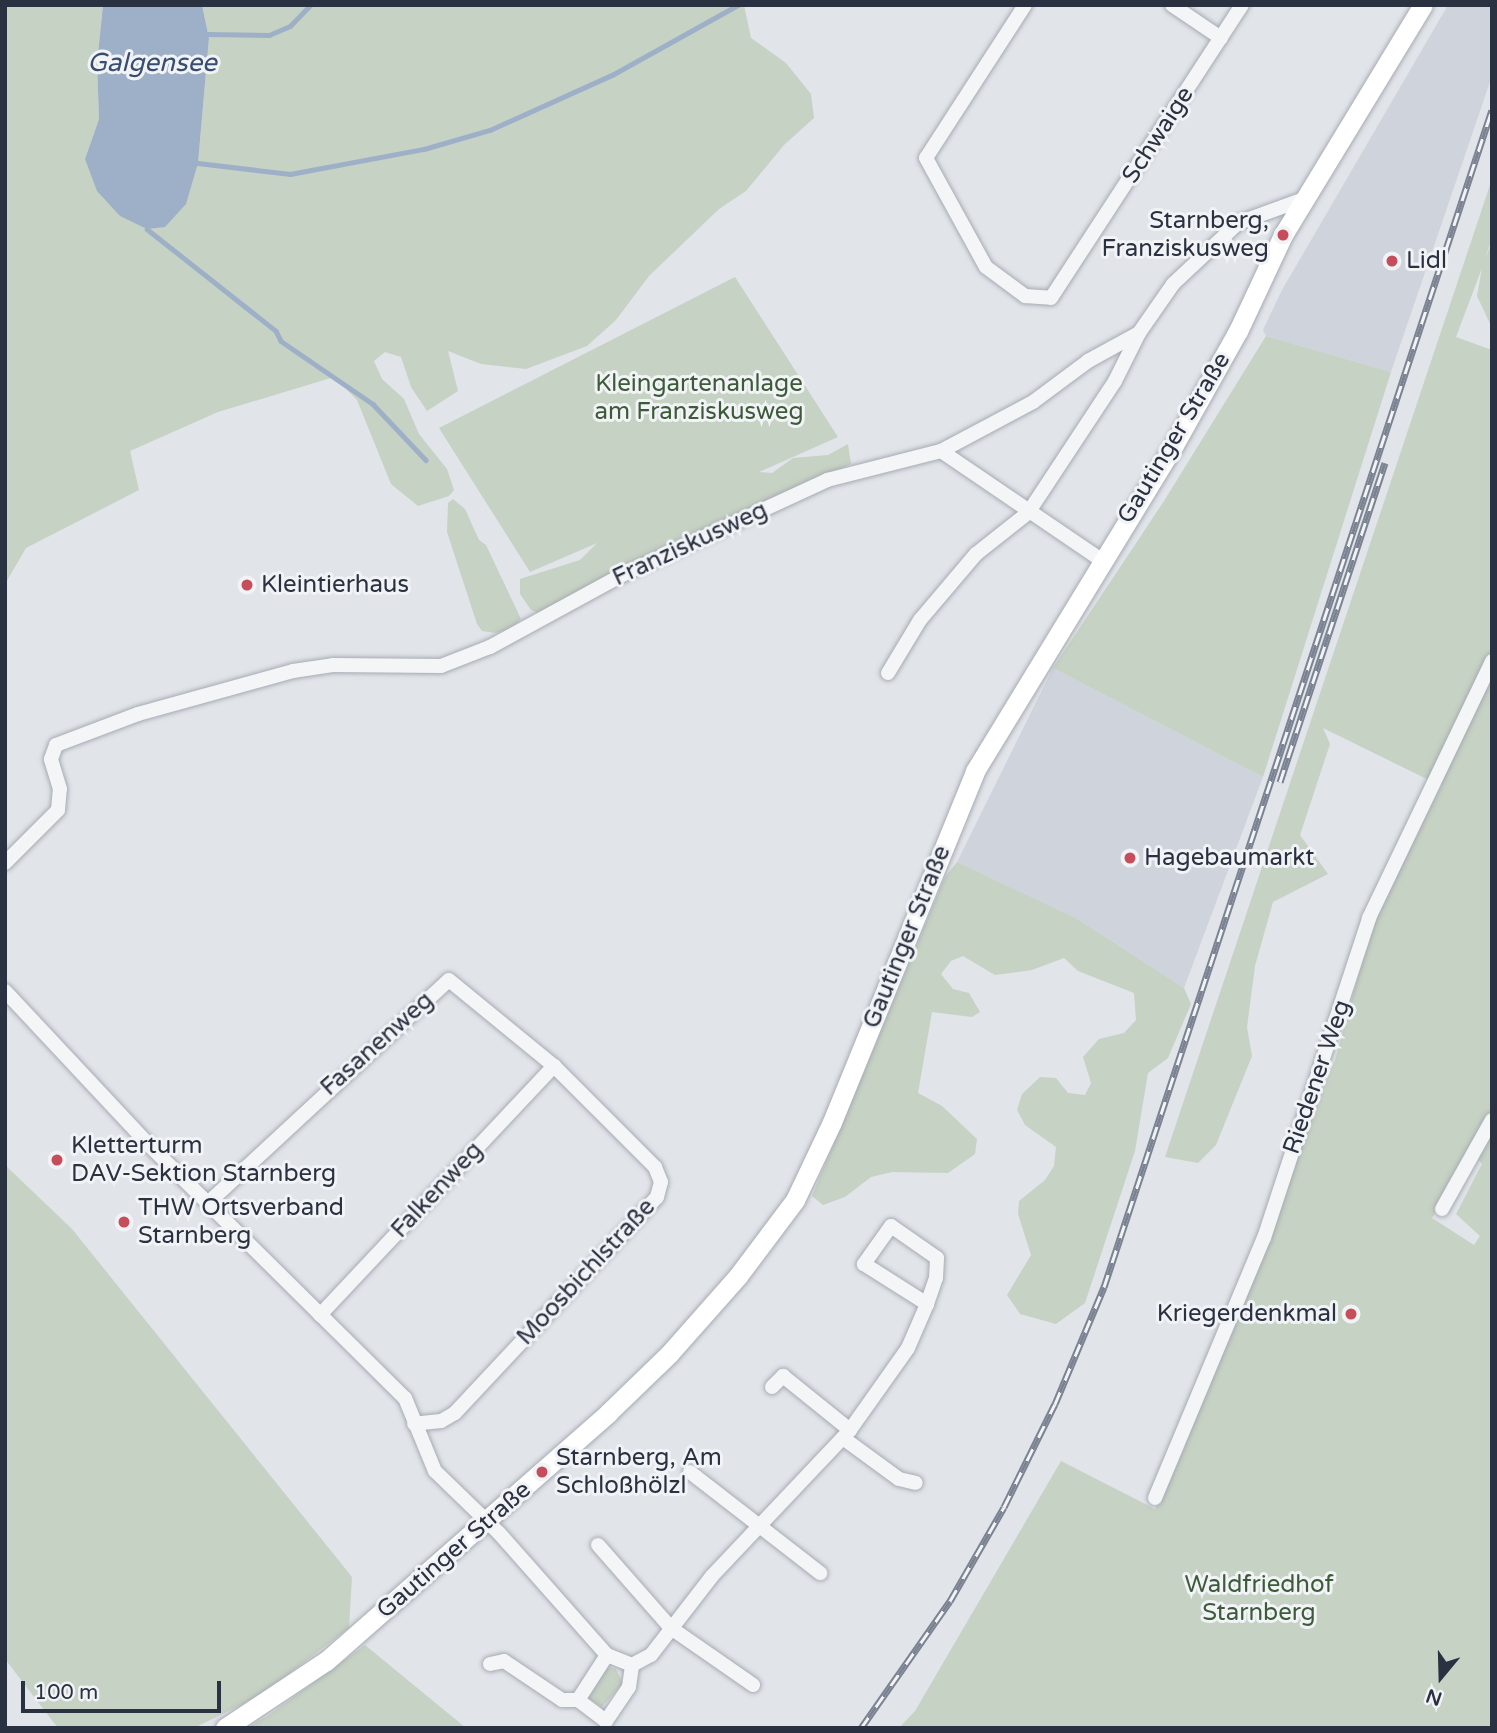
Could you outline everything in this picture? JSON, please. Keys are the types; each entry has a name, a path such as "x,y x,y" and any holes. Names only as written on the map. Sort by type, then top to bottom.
{"main road":[{"name":"Gautinger Straße","path":"225,1728 326,1661 487,1521 669,1354 738,1276 795,1200 832,1122 975,771 1100,559 1174,444 1304,199 1423,5"}],"street":[{"name":"Schwaige","path":"1025,5 926,158 986,267 1025,296 1051,298 1242,5"},
{"path":"1172,5 1222,38"},
{"name":"Franziskusweg","path":"5,863 58,810 60,789 51,759 57,745 126,719 293,671 333,665 441,666 490,647 624,574 827,480 942,451 1033,402 1088,361 1139,332 1173,284 1238,223 1304,199"},
{"path":"888,673 920,620 976,554 1028,513 1115,381 1139,332"},
{"path":"942,451 1028,513 1100,559"},
{"name":"Riedener Weg","path":"1155,1498 1264,1238 1286,1163 1327,1056 1369,918 1492,661"},
{"name":"Fasanenweg","path":"208,1203 449,980 554,1066"},
{"path":"5,991 208,1203 405,1398 435,1471 487,1521 607,1655 632,1665 651,1655 712,1576 847,1434 908,1348 927,1304 937,1258 891,1226 864,1264 927,1304"},
{"name":"Falkenweg","path":"320,1315 554,1066"},
{"name":"Moosbichlstraße","path":"415,1424 441,1421 455,1413 657,1197 662,1182 654,1167 554,1066"},
{"path":"1442,1209 1492,1120"},
{"path":"772,1387 783,1376 899,1479 916,1483"},
{"path":"690,1472 758,1528 820,1573"},
{"path":"598,1545 671,1628 753,1685"},
{"path":"578,1700 607,1655"},
{"path":"490,1664 504,1661 562,1700 578,1700 611,1724 629,1687 632,1665"}],"shaded area":[{"path":"1448,5 1492,5 1492,76 1391,372 1266,336 1263,330 1282,290"},
{"path":"1053,668 1263,777 1184,988 1076,918 957,862"}],"green space":[{"path":"5,5 103,5 97,63 99,119 85,159 198,163 209,38 202,5 744,5 751,38 786,63 811,94 814,118 784,145 746,191 719,209 649,276 616,320 587,346 526,369 481,364 448,351 458,391 427,411 411,387 401,357 385,352 374,361 382,379 404,399 419,434 447,469 454,490 449,496 418,506 391,484 357,400 334,377 218,412 130,451 139,490 26,548 5,584"},
{"name":"Waldfriedhof Starnberg","path":"1492,179 1492,239 1485,258 1492,243 1492,328 1477,296 1482,268 1456,337 1492,350 1492,1728 899,1728 915,1711 1061,1461 1155,1509 1268,1242 1302,1139 1335,1060 1373,922 1441,786 1323,728 1330,744 1300,835 1328,874 1273,902 1255,966 1247,1027 1252,1056 1216,1145 1198,1163 1165,1157","holes":["1473,1154 1482,1164 1456,1214 1480,1236 1474,1245 1432,1218"]},
{"name":"Kleingartenanlage am Franziskusweg","path":"735,277 838,437 759,472 772,473 793,458 828,455 848,444 851,464 538,613 531,610 520,594 520,579 580,560 597,543 530,572 439,428"},
{"path":"1266,336 1391,372 1263,777 1053,668 1164,501"},
{"path":"453,499 465,509 479,540 486,545 521,619 512,628 496,633 482,631 477,624 447,532 448,503"},
{"path":"957,862 1076,918 1184,988 1191,1004 1168,1058 1148,1073 1135,1151 1085,1303 1056,1324 1020,1314 1007,1295 1031,1255 1018,1214 1019,1201 1045,1180 1054,1166 1056,1147 1025,1125 1017,1110 1022,1094 1040,1077 1056,1078 1068,1093 1085,1095 1091,1083 1083,1057 1099,1039 1124,1033 1136,1020 1134,993 1078,971 1064,958 1032,970 995,975 963,956 951,961 941,974 953,989 969,993 980,1012 972,1017 932,1012 918,1093 942,1106 977,1139 975,1154 948,1173 892,1172 871,1177 845,1197 823,1205 812,1196 945,877"},
{"path":"5,1165 72,1229 352,1577 349,1628 261,1695 194,1728 58,1728 5,1659"},
{"path":"365,1645 466,1728 247,1728 269,1715"},
{"path":"607,1667 616,1669 623,1683 602,1707 588,1698 589,1691"}],"water":[{"name":"Galgensee","path":"103,5 202,5 209,38 198,163 186,204 165,227 147,229 120,216 97,191 85,159 99,119 97,63"}],"waterway":[{"path":"208,34 269,35 290,26 310,5"},
{"path":"198,163 290,174 424,149 490,130 612,75 738,5"},
{"path":"147,229 276,331 281,341 373,404 426,460"}],"railway":[{"path":"861,1728 950,1601 1004,1507 1055,1404 1104,1287 1492,110"},
{"path":"1280,782 1385,463"}],"place":[{"name":"Starnberg, Franziskusweg","path":"1283,235"},
{"name":"Lidl","path":"1392,261"},
{"name":"Kleintierhaus","path":"247,585"},
{"name":"Hagebaumarkt","path":"1130,858"},
{"name":"Kletterturm DAV-Sektion Starnberg","path":"57,1160"},
{"name":"THW Ortsverband Starnberg","path":"124,1222"},
{"name":"Kriegerdenkmal","path":"1351,1314"},
{"name":"Starnberg, Am Schloßhölzl","path":"542,1472"}]}
